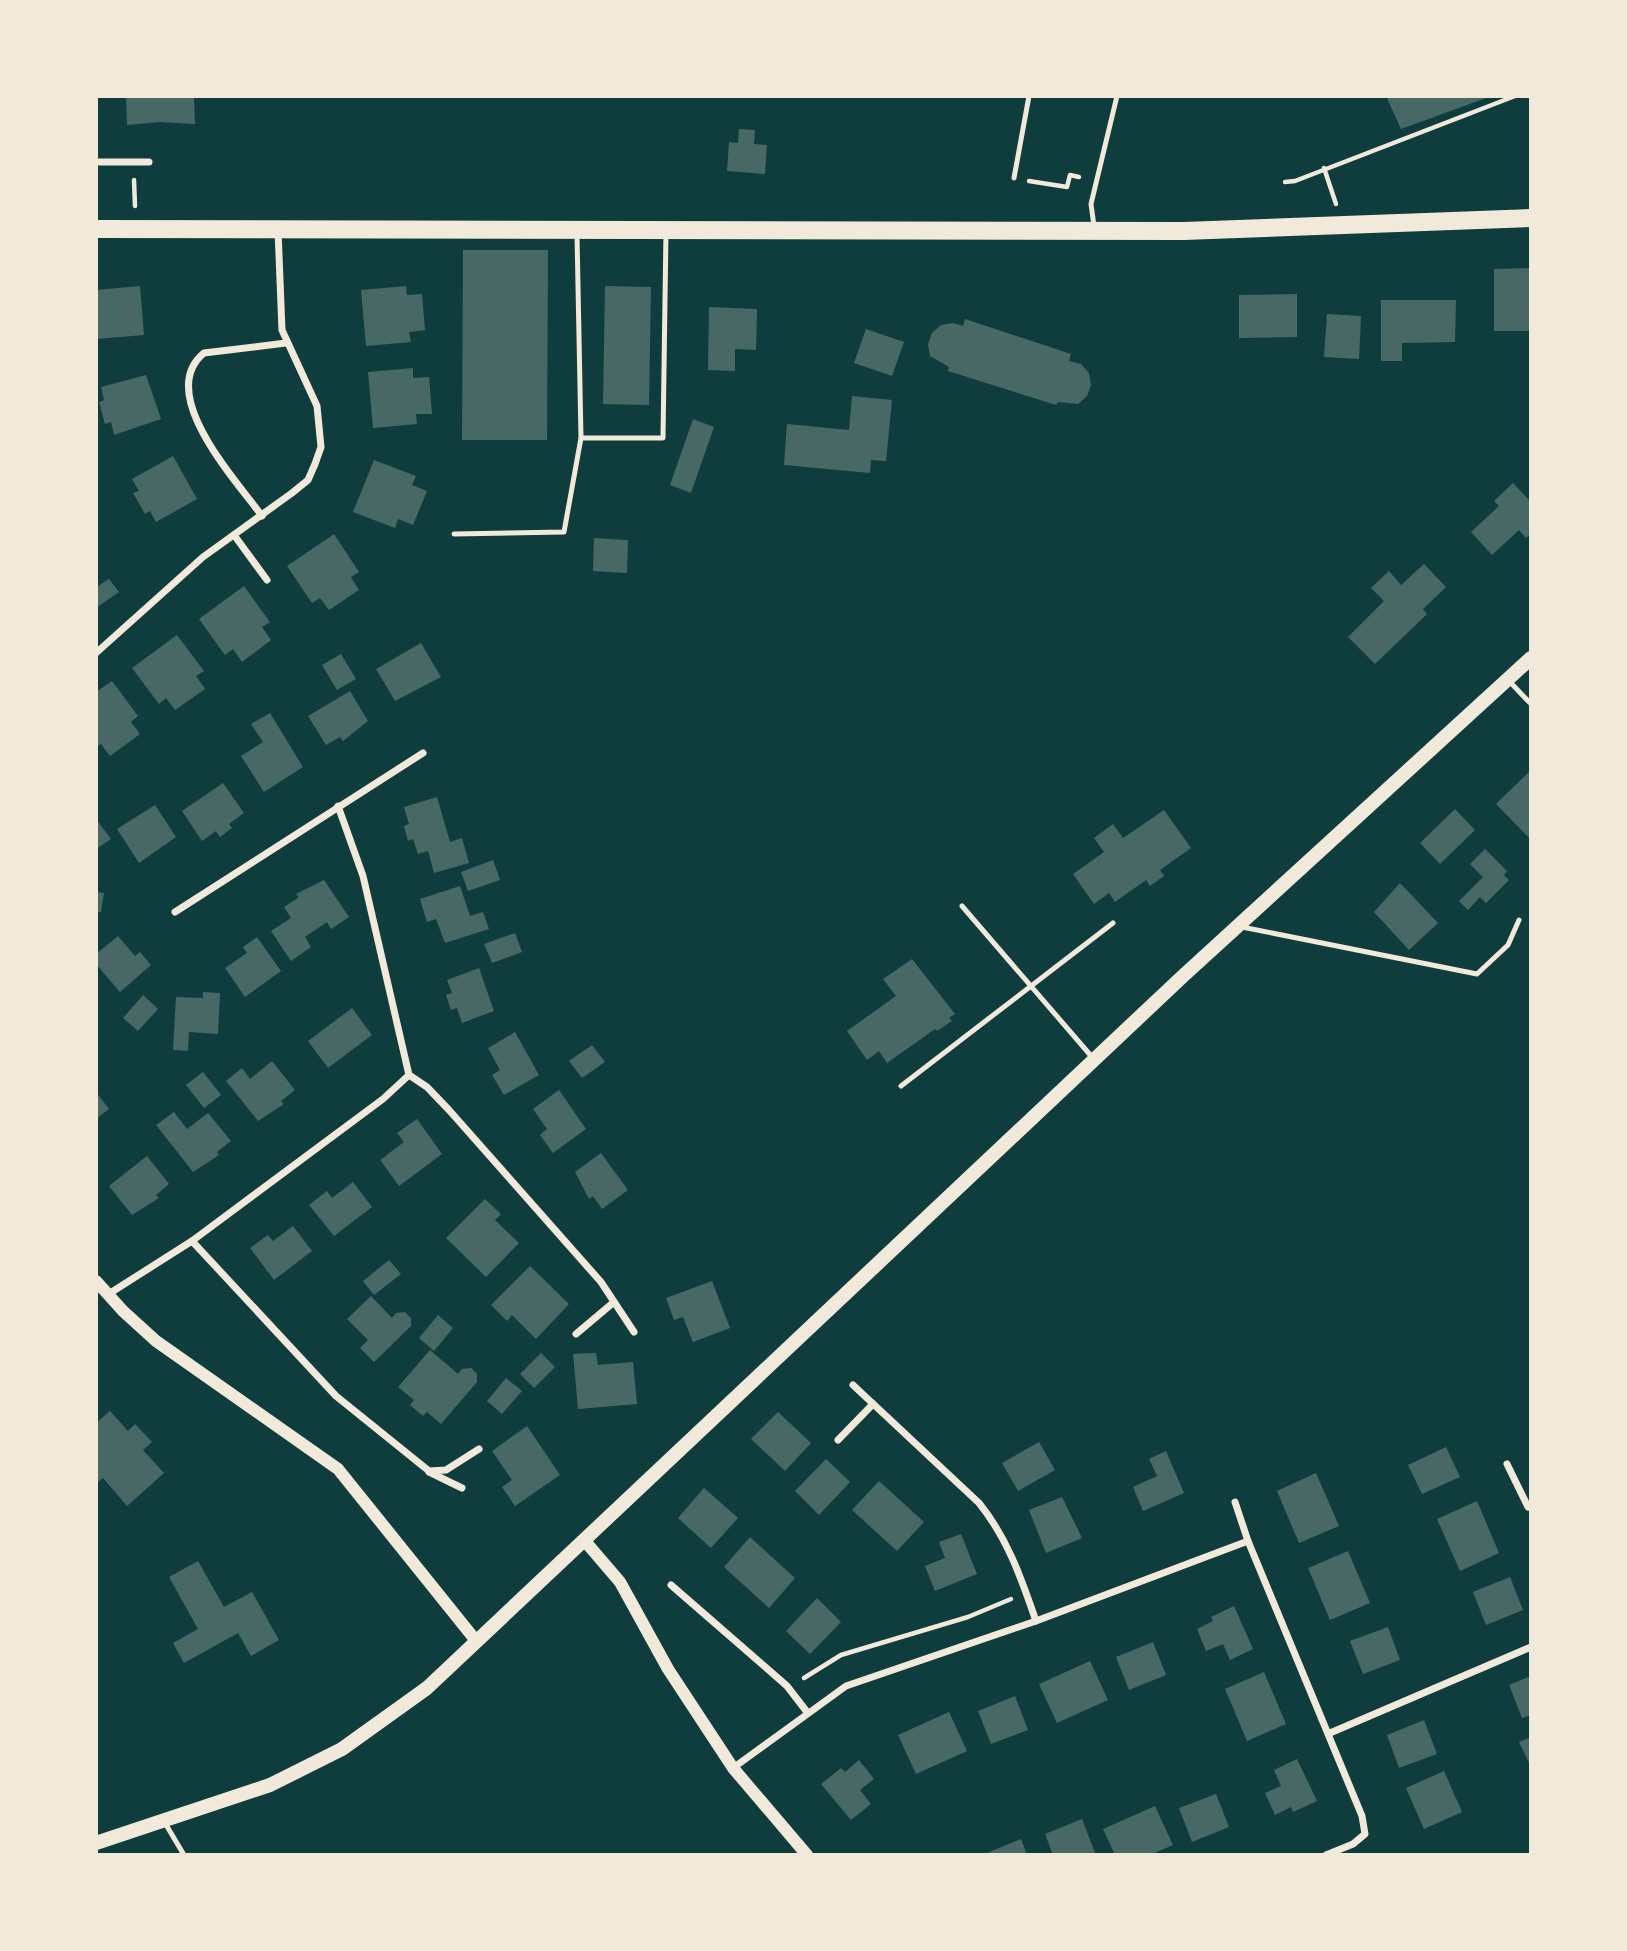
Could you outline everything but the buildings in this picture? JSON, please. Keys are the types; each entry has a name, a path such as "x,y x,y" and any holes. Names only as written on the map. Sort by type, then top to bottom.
{"main road":[{"path":"96,229 1184,231 1531,218"},
{"path":"96,1843 270,1785 342,1749 427,1688 1094,1059 1531,658"}],"street":[{"path":"96,162 149,162"},
{"path":"96,653 203,557 308,480 321,447 321,427 317,406 282,330 278,229"},
{"path":"262,516 200,426 187,398 186,383 189,369 204,353 286,343"},
{"path":"234,535 267,580"},
{"path":"175,912 423,753"},
{"path":"338,806 363,876 409,1075 427,1087 449,1110 601,1283 634,1332"},
{"path":"107,1295 192,1241 383,1099 409,1075"},
{"path":"192,1241 336,1396 429,1471 462,1488"},
{"path":"96,1281 107,1295 156,1341 338,1469 477,1642"},
{"path":"576,1334 614,1302"},
{"path":"853,1385 979,1503 997,1525 1013,1557 1036,1621"},
{"path":"838,1440 873,1404"},
{"path":"429,1471 446,1470 479,1449"},
{"path":"1507,1464 1530,1509"},
{"path":"1234,1502 1362,1816 1364,1834 1353,1844 1326,1855"},
{"path":"584,1540 620,1581 668,1670 733,1768 807,1855"},
{"path":"733,1768 807,1712 858,1681 1036,1621 1248,1541"},
{"path":"671,1586 791,1691 807,1712"},
{"path":"1330,1733 1531,1647"}],"lane":[{"path":"1014,178 1028,96"},
{"path":"1095,231 1091,204 1117,96"},
{"path":"454,534 564,532 581,438 577,228"},
{"path":"581,438 663,438 666,228"},
{"path":"1508,679 1531,704"},
{"path":"962,906 1094,1059"},
{"path":"1238,927 1477,974 1508,945 1519,920"},
{"path":"901,1086 1113,923"},
{"path":"163,1821 184,1855"}],"path":[{"path":"1285,182 1295,181 1515,96"},
{"path":"134,162 135,229"},
{"path":"1324,168 1343,225"},
{"path":"1014,178 1067,187 1070,175 1098,181"},
{"path":"791,1691 809,1673 841,1655 968,1617 1027,1594"}]}
